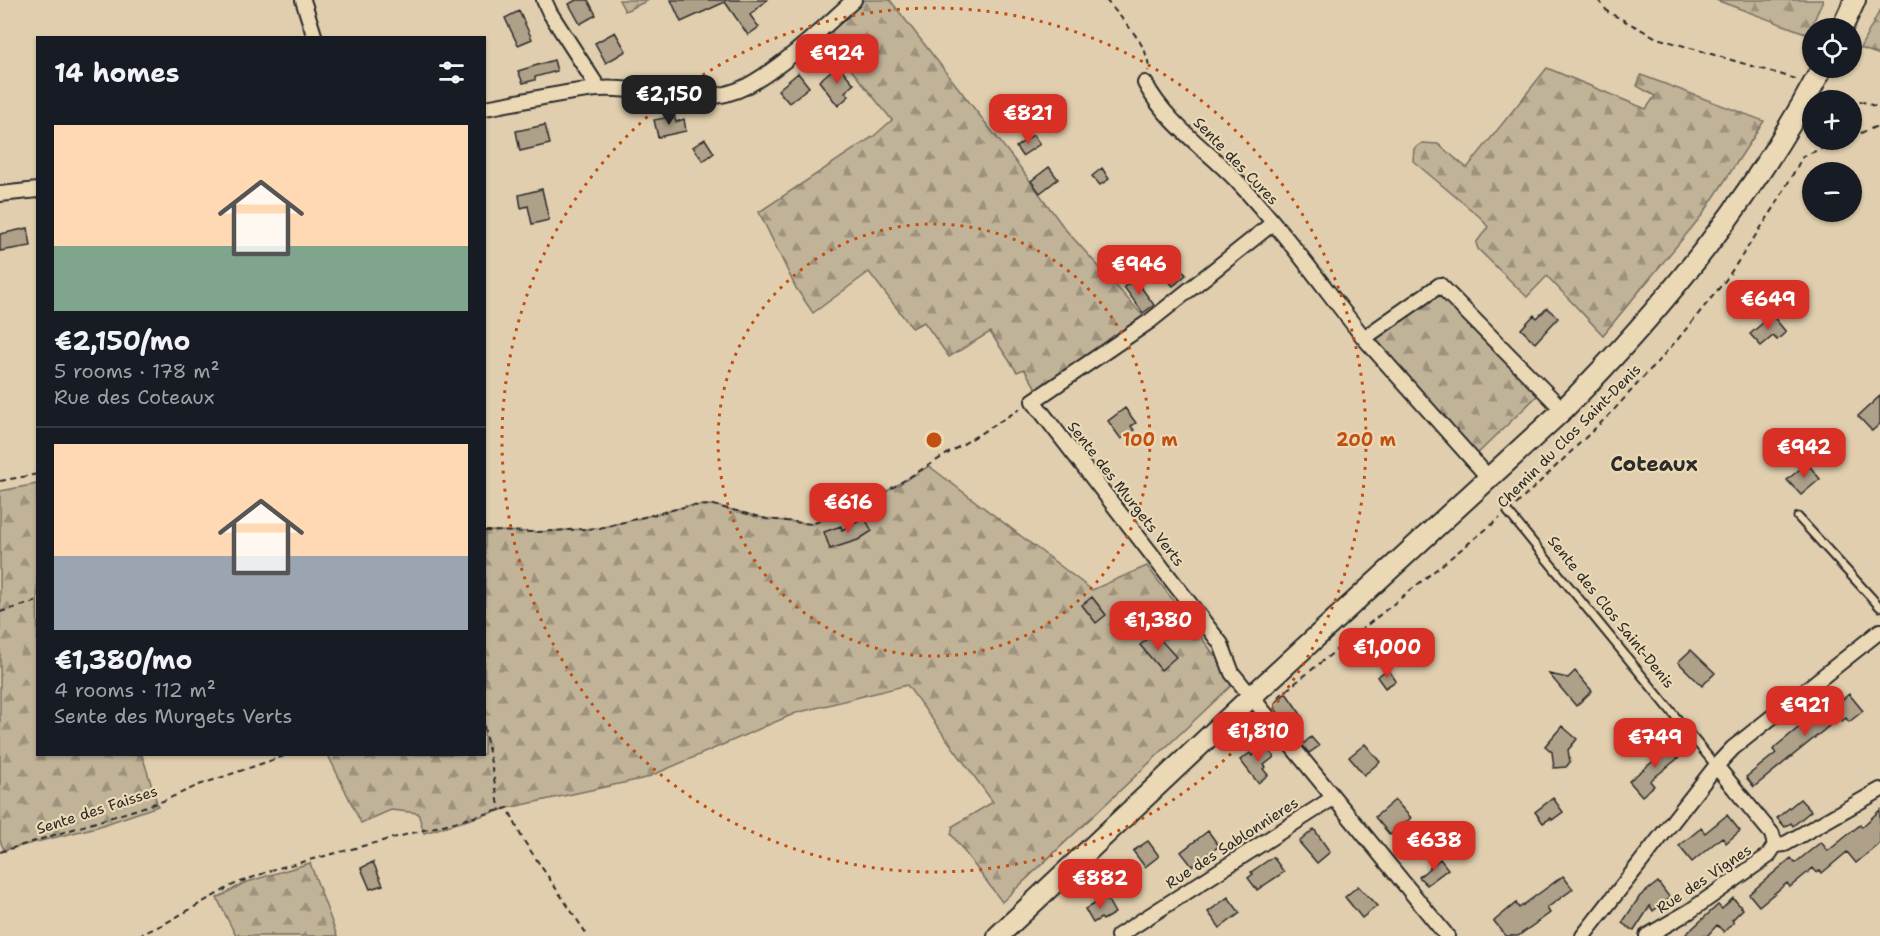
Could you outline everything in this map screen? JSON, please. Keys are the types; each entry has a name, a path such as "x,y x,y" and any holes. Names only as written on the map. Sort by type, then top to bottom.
{"main road":[{"path":"1847,18 1855,0"},
{"path":"998,936 1257,703 1489,478 1563,410 1650,318 1713,239 1760,172 1816,78"}],"street":[{"path":"303,0 314,36"},
{"path":"544,0 599,89"},
{"path":"486,108 599,89 690,99 722,95 746,86 779,64 854,0"},
{"name":"Sente des Cures","path":"1145,83 1154,98 1194,142 1235,180 1273,223 1364,338 1489,478"},
{"path":"0,194 36,190"},
{"path":"1033,401 1150,321 1273,223"},
{"path":"1364,338 1440,285 1563,410"},
{"name":"Sente des Murgets Verts","path":"1033,401 1221,644 1232,674 1447,936"},
{"path":"1583,936 1716,766 1733,748 1880,631"},
{"name":"Sente des Clos Saint-Denis","path":"1716,766 1772,834 1775,845"},
{"path":"1775,845 1785,844 1880,790"},
{"name":"Rue des Sablonnieres","path":"1118,936 1333,798"},
{"name":"Rue des Vignes","path":"1647,936 1690,911 1768,856 1775,845"}],"lane":[{"name":"Sente des Clos Saint-Denis","path":"1508,512 1716,766"},
{"path":"1798,517 1880,607"}],"path":[{"path":"1106,0 1140,42 1149,65 1145,83"},
{"path":"1598,0 1608,12 1657,38 1802,72"},
{"path":"1821,78 1880,108"},
{"path":"1862,132 1880,125"},
{"name":"Chemin du Clos Saint-Denis","path":"1257,703 1307,675 1508,512 1611,413 1678,339 1725,281 1774,208 1803,156 1818,150"},
{"path":"486,531 537,532 600,528 688,506 713,504 767,519 812,524 874,499 1033,401"},
{"path":"0,482 36,474"},
{"path":"0,612 36,602"},
{"path":"486,737 500,811"},
{"name":"Sente des Faisses","path":"0,852 163,801 199,784 284,756"},
{"path":"138,936 233,885 275,869 508,808 522,838 588,936"}],"green space":[{"path":"619,0 649,0 625,11"},
{"path":"864,0 890,0 1065,229 1145,318 1039,393 1024,369 1017,372 990,332 949,357 924,322 912,328 869,272 813,313 796,288 759,212 874,136 892,120 823,35"},
{"path":"1716,0 1823,0 1815,18 1802,18 1802,32"},
{"path":"1880,10 1880,55 1862,49 1862,44"},
{"path":"1547,68 1646,109 1655,96 1637,86 1641,75 1764,121 1703,214 1603,335 1547,276 1527,297 1478,249 1476,243 1488,227 1481,218 1413,161 1414,149 1422,143 1438,144 1467,168"},
{"path":"1441,280 1541,392 1466,465 1364,338"},
{"path":"929,466 1092,590 1147,566 1235,682 1002,902 951,834 953,826 993,802 907,685 796,713 646,778 508,808 424,833 418,813 391,810 361,823 328,756 486,756 486,531 537,532 600,528 688,506 713,505 767,519 812,524 874,499"},
{"path":"36,484 36,756 142,756 158,806 97,827 4,850 0,840 0,491"},
{"path":"310,863 337,936 236,936 217,898 244,883"}],"building":[{"path":"576,0 588,0 596,15 580,24 569,4"},
{"path":"671,0 767,0 750,15 759,27 748,35 725,2 681,22"},
{"path":"519,11 532,39 518,45 505,18"},
{"path":"615,32 626,51 606,63 595,43"},
{"path":"554,60 557,71 523,83 518,71"},
{"path":"838,65 854,84 845,92 849,96 838,106 819,81"},
{"path":"798,73 809,87 789,103 778,90"},
{"path":"674,116 676,122 684,119 686,131 658,137 654,120"},
{"path":"545,125 550,144 520,151 516,131"},
{"path":"1033,135 1040,144 1022,156 1016,147"},
{"path":"705,139 714,153 703,161 693,147"},
{"path":"1049,167 1058,179 1040,193 1031,181"},
{"path":"1102,168 1109,179 1100,185 1092,176"},
{"path":"542,189 549,220 532,224 528,206 521,208 519,195"},
{"path":"28,228 31,246 0,251 0,234"},
{"path":"1175,261 1186,275 1173,286 1161,272"},
{"path":"1135,279 1154,305 1143,313 1124,287"},
{"path":"1547,308 1558,318 1535,343 1521,329 1534,315 1537,318"},
{"path":"1772,315 1786,332 1777,340 1773,336 1761,346 1750,334"},
{"path":"1880,396 1880,424 1872,431 1858,416"},
{"path":"1125,408 1136,423 1131,426 1134,430 1121,439 1108,421"},
{"path":"1807,463 1820,479 1801,495 1787,480"},
{"path":"864,517 872,531 858,540 830,549 824,532 841,526 842,530"},
{"path":"1092,597 1106,615 1096,623 1082,605"},
{"path":"1153,635 1156,639 1158,637 1176,657 1161,670 1140,645"},
{"path":"1691,650 1715,673 1702,686 1678,662"},
{"path":"1388,669 1396,681 1385,688 1377,677"},
{"path":"1575,671 1592,691 1576,706 1549,674 1568,678"},
{"path":"1286,693 1302,716 1290,727 1275,709 1275,703"},
{"path":"1849,694 1863,711 1849,722 1846,718 1842,721 1839,718 1754,787 1746,777 1776,753 1773,750 1775,747 1813,716 1817,720"},
{"path":"1562,726 1577,739 1568,750 1570,762 1566,767 1554,768 1552,752 1545,746"},
{"path":"1311,737 1319,746 1309,753 1302,745"},
{"path":"1671,742 1682,755 1650,781 1654,786 1642,796 1629,781 1656,759 1653,756"},
{"path":"1365,744 1380,762 1364,775 1349,757"},
{"path":"1266,746 1274,757 1264,765 1266,767 1263,769 1268,775 1258,783 1240,760 1250,753 1252,756"},
{"path":"1553,798 1563,812 1543,823 1535,812"},
{"path":"1800,799 1811,811 1793,826 1791,823 1785,827 1777,818"},
{"path":"1395,800 1411,818 1390,835 1375,817"},
{"path":"1880,810 1880,843 1856,863 1847,852 1822,873 1820,870 1817,873 1813,868 1790,887 1787,883 1759,906 1749,894 1791,858 1795,863 1821,842 1828,851 1860,825 1862,827"},
{"path":"1727,815 1740,831 1726,843 1722,837 1692,862 1679,846 1701,828 1705,833"},
{"path":"1314,829 1330,852 1317,863 1299,842"},
{"path":"1208,831 1219,846 1192,866 1181,852"},
{"path":"1148,841 1159,856 1145,867 1133,851"},
{"path":"1273,857 1284,872 1257,890 1248,878 1253,874 1251,872"},
{"path":"1440,859 1448,869 1427,885 1419,877"},
{"path":"373,862 383,885 370,889 361,868"},
{"path":"1563,876 1573,889 1547,908 1550,913 1518,936 1506,936 1494,921 1516,903 1519,908"},
{"path":"1658,882 1670,898 1653,911 1650,906 1634,931 1622,923 1640,896"},
{"path":"1358,886 1377,906 1362,918 1345,897"},
{"path":"1106,897 1115,913 1093,923 1085,909"},
{"path":"1228,897 1240,913 1220,928 1208,912"},
{"path":"1733,898 1743,909 1724,932 1717,925 1707,936 1684,936 1718,905 1722,909"}],"district":[{"name":"Coteaux","path":"1654,464"}]}
